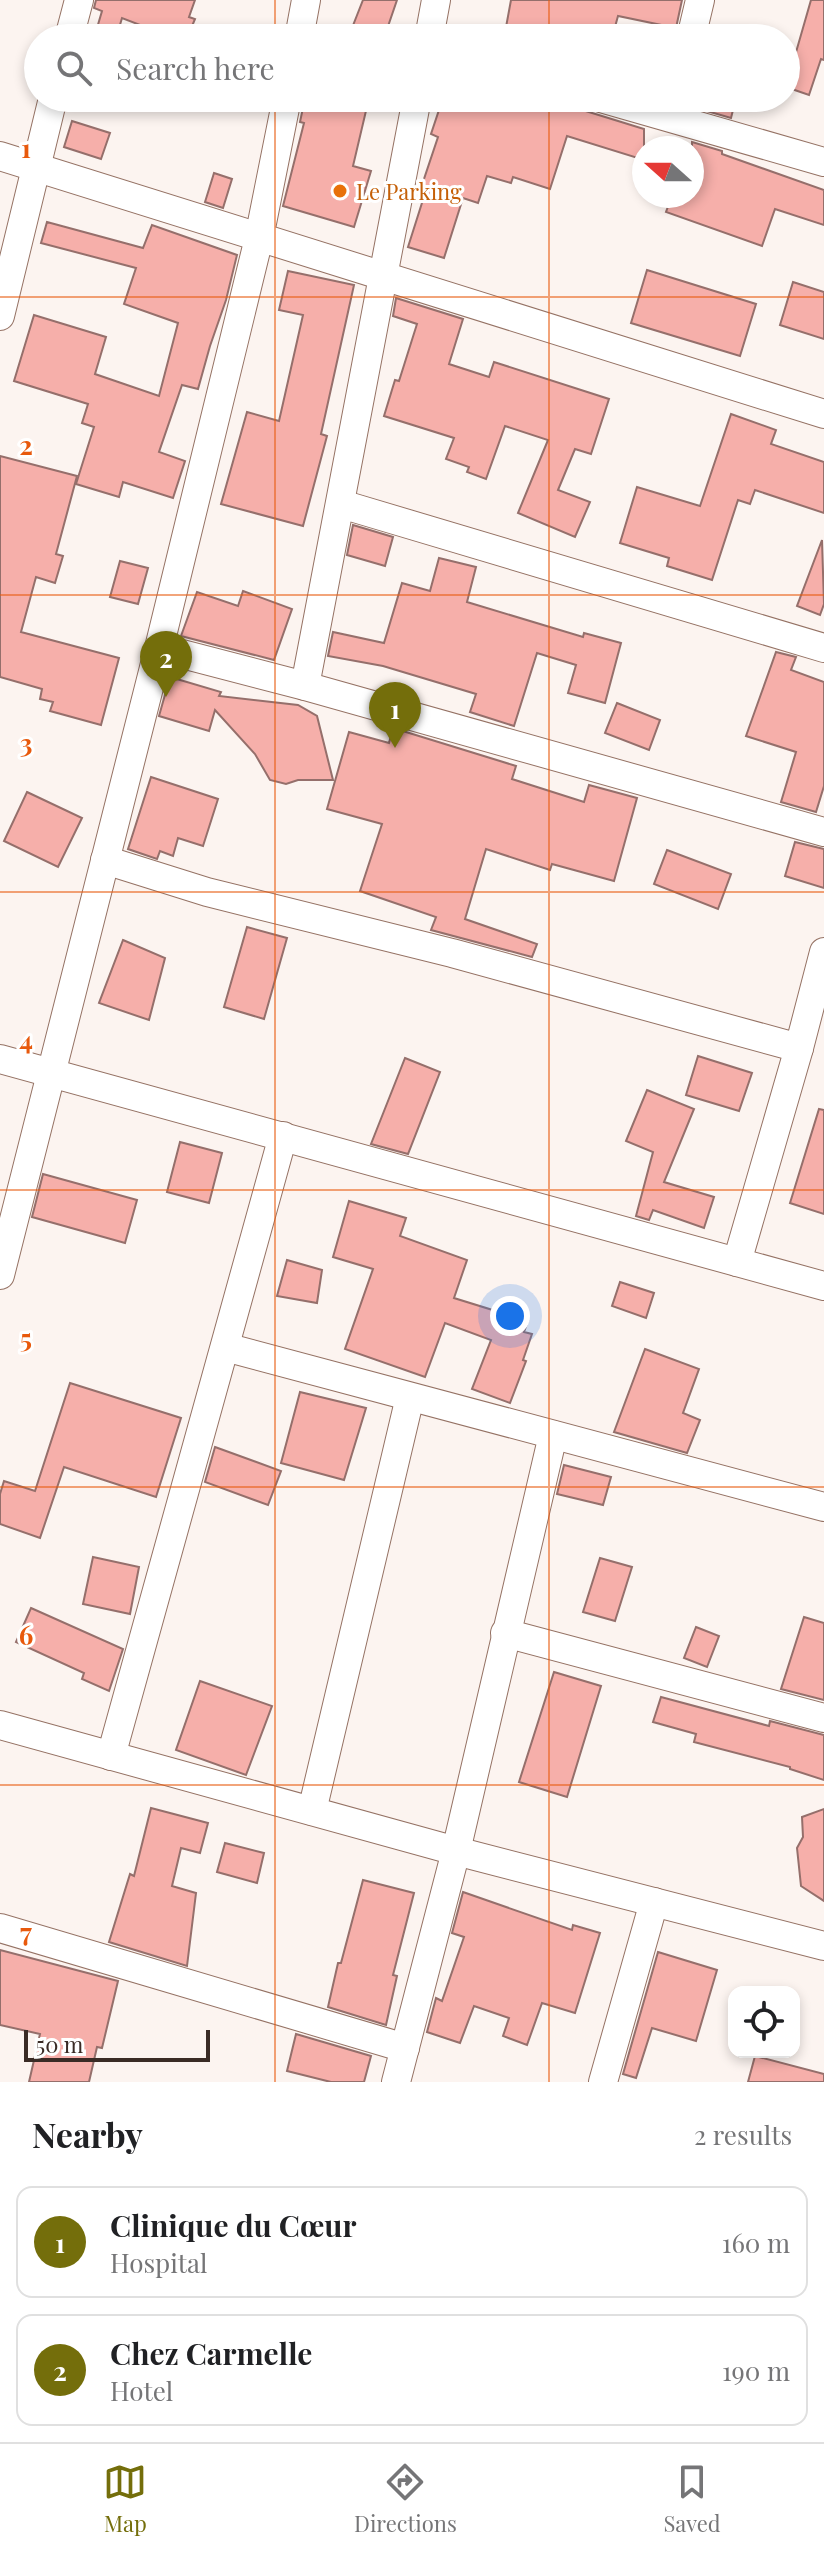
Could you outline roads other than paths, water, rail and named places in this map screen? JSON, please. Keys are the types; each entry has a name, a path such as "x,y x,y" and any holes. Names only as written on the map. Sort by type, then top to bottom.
{"street":[{"path":"73,24 79,0"},
{"path":"302,24 306,0"},
{"path":"432,24 436,0"},
{"path":"694,24 700,0"},
{"path":"0,316 50,112"},
{"path":"0,1275 159,648 259,238 284,112"},
{"path":"305,686 414,112"},
{"path":"683,112 824,162"},
{"path":"0,156 824,414"},
{"path":"341,504 824,648"},
{"path":"159,648 824,832"},
{"path":"105,860 207,892 452,953 799,1048"},
{"path":"737,1262 824,952"},
{"path":"0,1059 824,1286"},
{"path":"111,1756 283,1136"},
{"path":"225,1347 824,1507"},
{"path":"312,1811 410,1397"},
{"path":"396,2082 456,1851 553,1435"},
{"path":"505,1633 824,1718"},
{"path":"0,1725 456,1851 824,1946"},
{"path":"603,2082 654,1902"},
{"path":"0,1928 405,2048"}],"place":[{"name":"Le Parking","path":"340,191"},
{"name":"Chez Carmelle","path":"166,697"},
{"name":"Clinique du Cœur","path":"395,748"}]}
